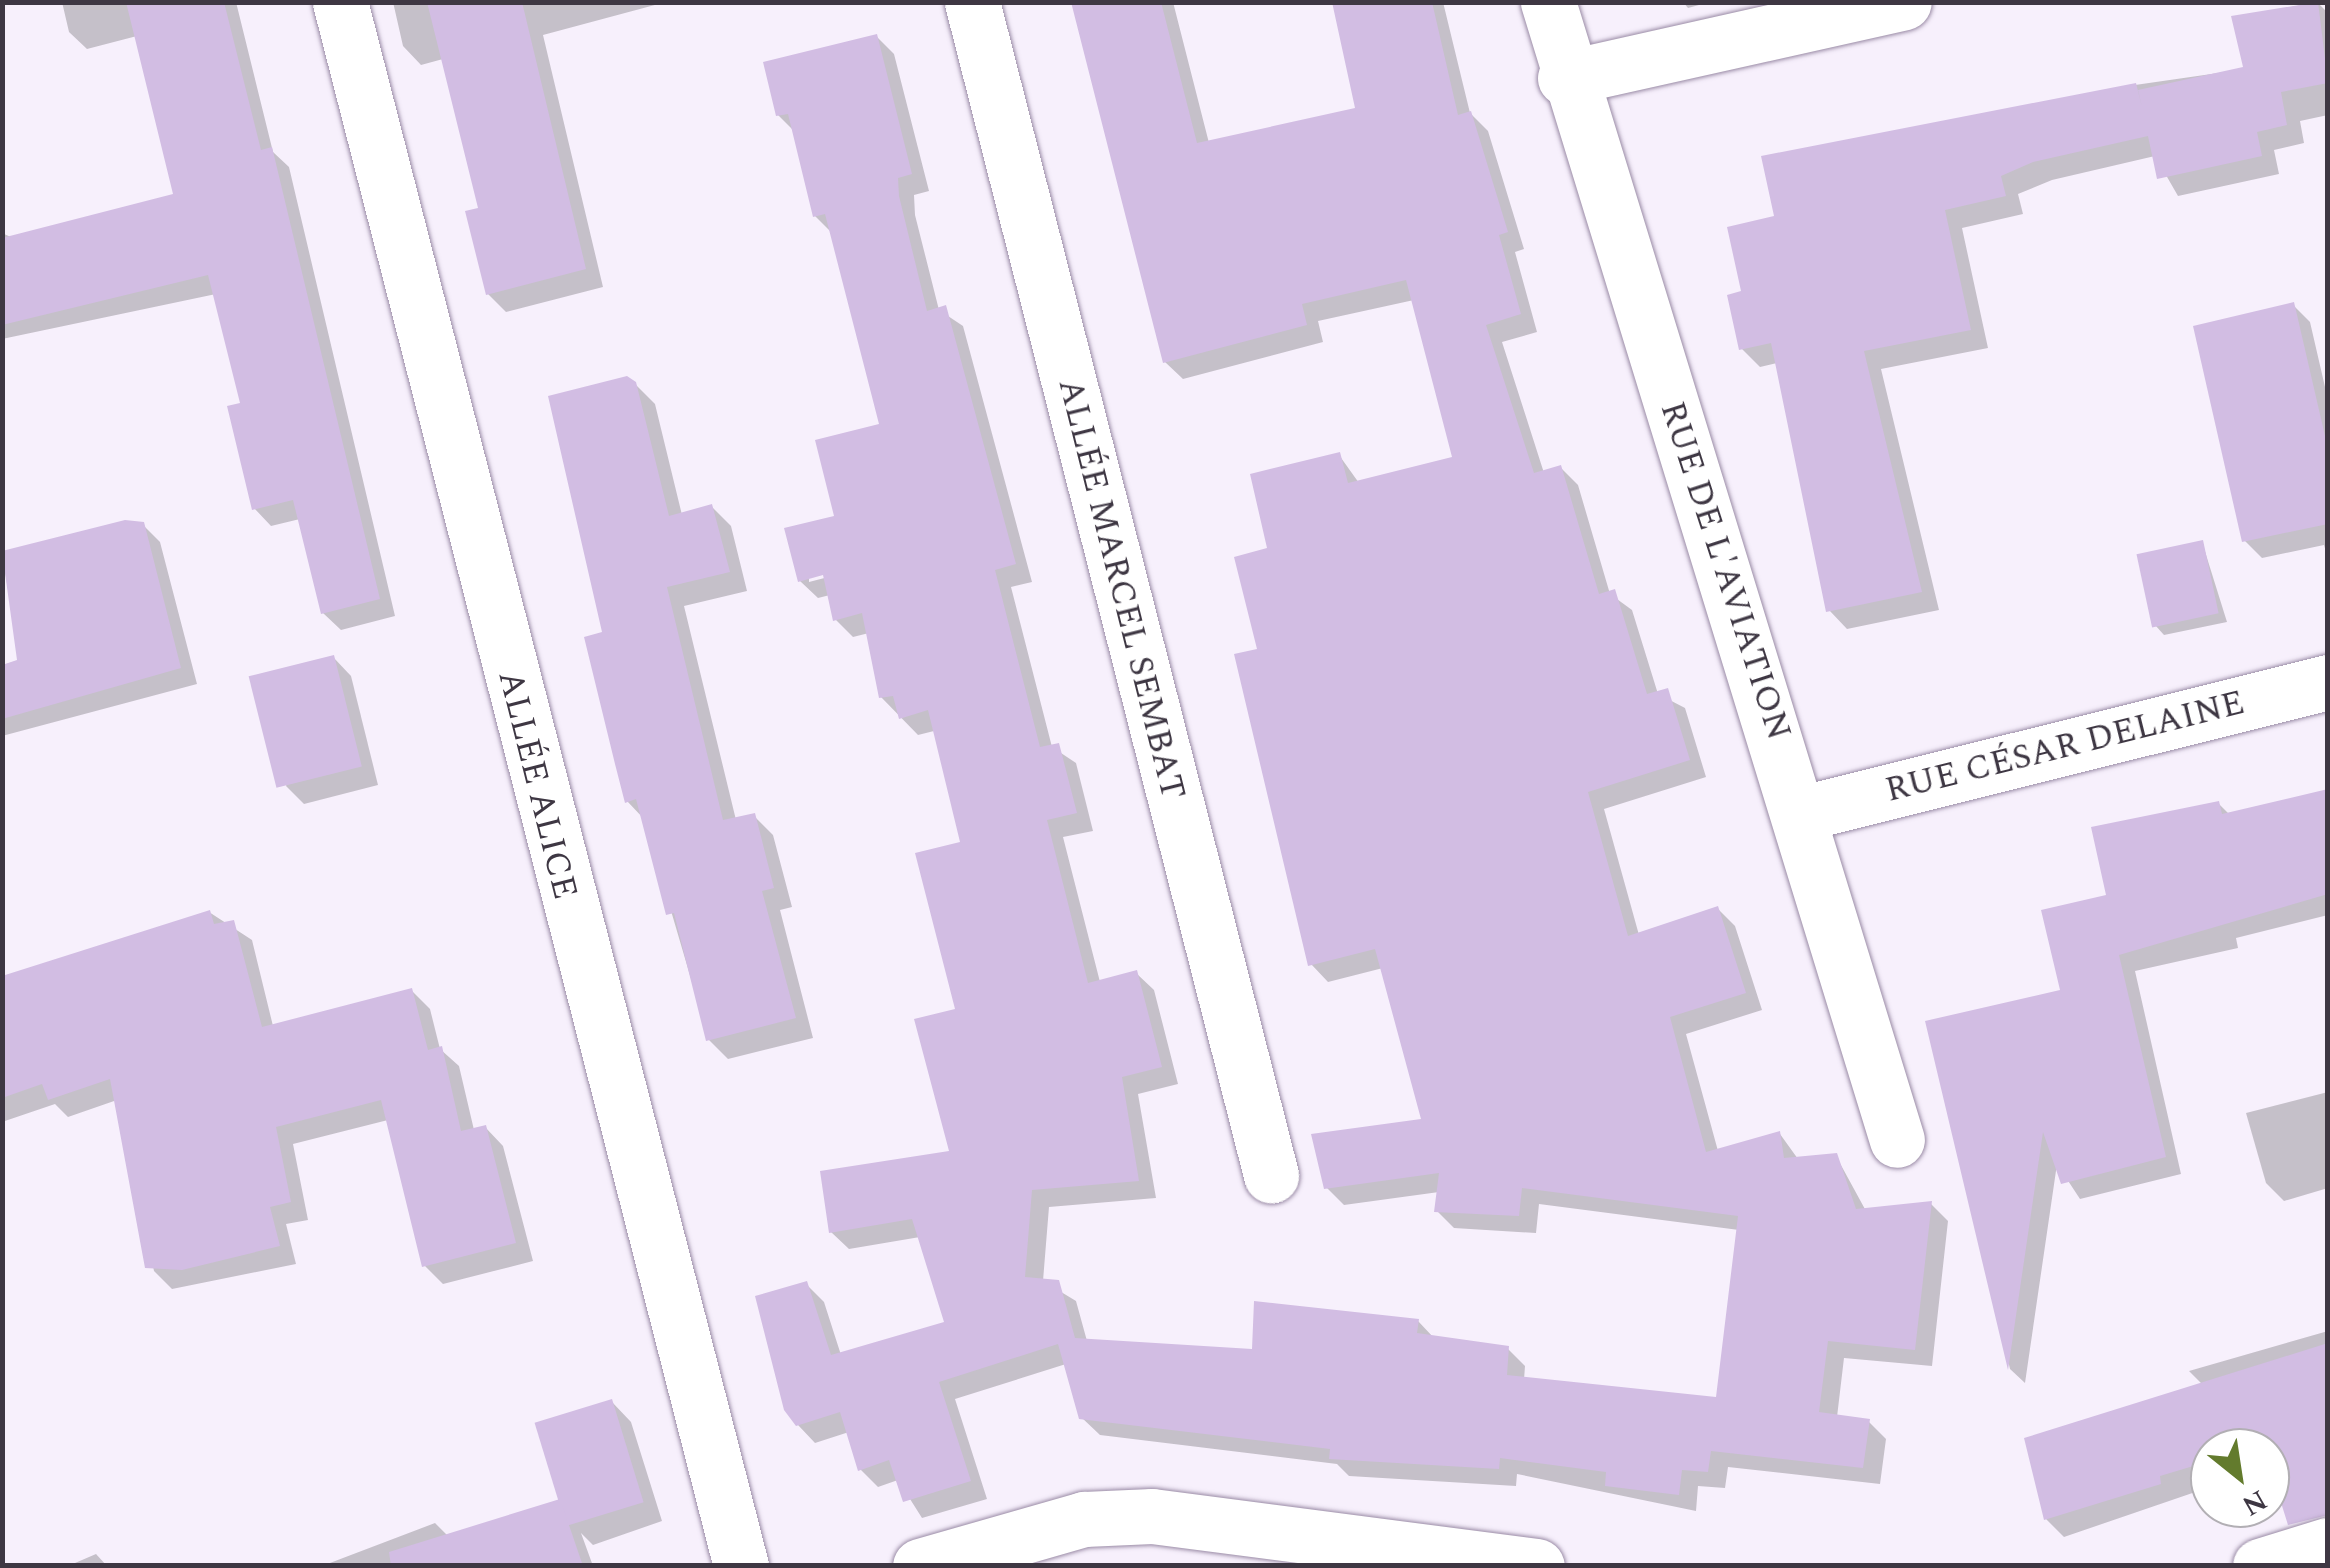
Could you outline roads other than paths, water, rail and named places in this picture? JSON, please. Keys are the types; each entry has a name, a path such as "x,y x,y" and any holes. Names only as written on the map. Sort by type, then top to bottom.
{"street":[{"name":"ALLÉE ALICE","path":"340,2 741,1566"},
{"name":"ALLÉE MARCEL SEMBAT","path":"972,2 1272,1175"},
{"name":"RUE DE L'AVIATION","path":"1548,2 1566,78 1803,813 1897,1140"},
{"path":"1566,78 1904,2"},
{"name":"RUE CÉSAR DELAINE","path":"1803,813 2328,682"},
{"path":"920,1566 1084,1519 1152,1516 1537,1566"},
{"path":"2260,1566 2328,1545"}]}
